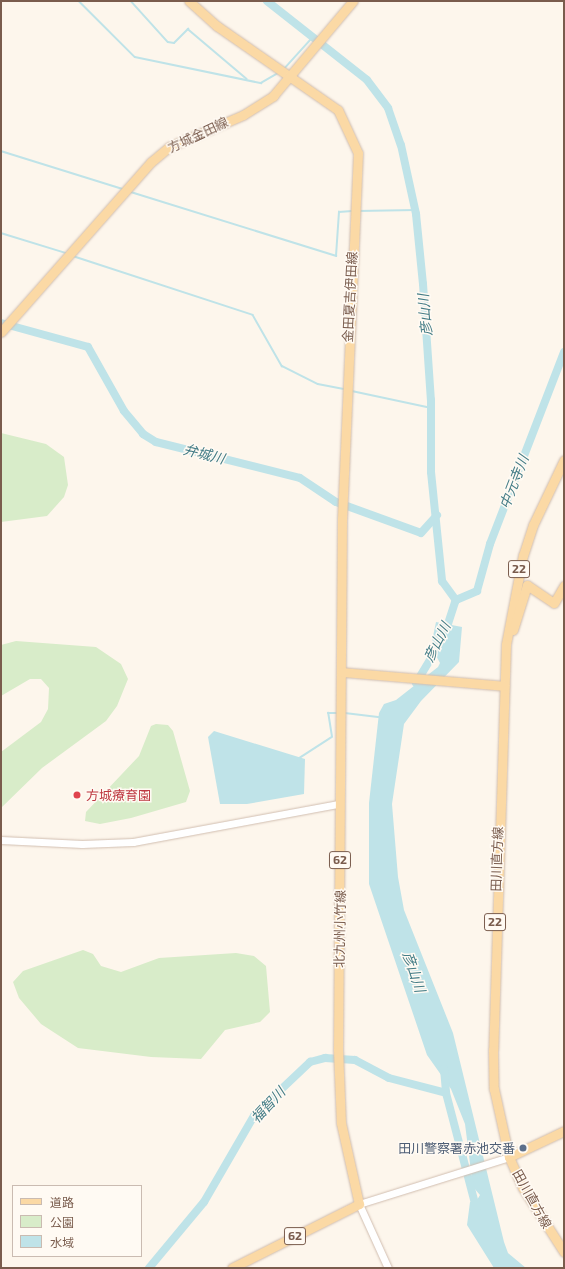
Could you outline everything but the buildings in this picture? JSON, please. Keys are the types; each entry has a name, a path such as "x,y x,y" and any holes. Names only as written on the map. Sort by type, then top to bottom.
{"main road":[{"name":"金田夏吉伊田線","path":"190,1 218,26 293,74 338,110 358,154 342,519 345,672"},
{"name":"方城金田線","path":"1,332 151,162 169,147 263,104 293,74 353,1"},
{"name":"田川直方線","path":"564,460 535,518 523,554 506,644 501,686 493,1050 494,1090 507,1158 523,1188 564,1252"},
{"path":"506,644 527,585 554,603 564,586"},
{"path":"345,672 501,686"},
{"name":"北九州小竹線","path":"345,672 339,804 338,1066 341,1123 362,1203"},
{"path":"507,1158 564,1131"},
{"name":"62","path":"232,1268 362,1203"}],"street":[{"path":"1,840 82,844 133,842 339,804"},
{"path":"388,1268 362,1203 507,1158"}],"green space":[{"path":"1,433 46,444 64,457 68,485 64,497 47,516 1,522"},
{"path":"16,641 96,647 121,664 128,679 117,706 106,721 42,768 1,808 1,752 41,722 48,709 49,688 41,679 30,679 1,696 1,645"},
{"path":"156,724 168,725 173,731 190,791 186,802 131,818 100,824 85,821 86,812 139,756 151,726"},
{"path":"83,950 93,954 101,966 121,972 159,958 236,953 254,956 266,966 270,1012 260,1022 225,1030 201,1059 151,1057 78,1048 41,1024 19,998 13,982 23,971"}],"water":[{"path":"436,622 462,627 459,662 421,701 404,724 392,804 398,877 404,910 453,1033 504,1242 508,1253 526,1268 494,1268 467,1225 470,1202 477,1200 480,1195 473,1187 465,1124 451,1089 427,1055 369,884 369,803 379,713 384,704 396,700 438,667 440,663 431,646"},
{"path":"214,731 305,759 304,794 247,804 220,804 208,737"}],"waterway":[{"path":"79,1 135,57 261,83 278,73"},
{"path":"131,1 168,42 174,43 188,29 247,79"},
{"name":"彦山川","path":"267,1 367,80 388,108 401,145 416,214 423,284 431,400 431,472 442,581 456,600"},
{"path":"284,69 312,38"},
{"path":"1,151 123,189"},
{"path":"131,192 336,256 339,212 352,211"},
{"path":"358,211 415,210"},
{"path":"1,233 66,253"},
{"path":"73,256 253,315 282,366 318,384 344,389"},
{"name":"弁城川","path":"1,323 88,347 124,411 143,434 156,442 300,478 336,502 421,533 437,515"},
{"name":"中元寺川","path":"456,600 477,591 490,544 564,352"},
{"path":"352,391 431,408"},
{"name":"彦山川","path":"445,633 456,600"},
{"name":"彦山川","path":"416,683 439,645"},
{"path":"298,759 332,737 328,713 337,713"},
{"path":"345,713 380,717"},
{"name":"福智川","path":"149,1268 204,1202 255,1114 310,1062 325,1058 355,1060 389,1078 446,1093"},
{"name":"彦山川","path":"444,1069 446,1093 477,1211"}],"place":[{"name":"方城療育園","path":"77,795"},
{"name":"田川警察署赤池交番","path":"523,1148"}]}
